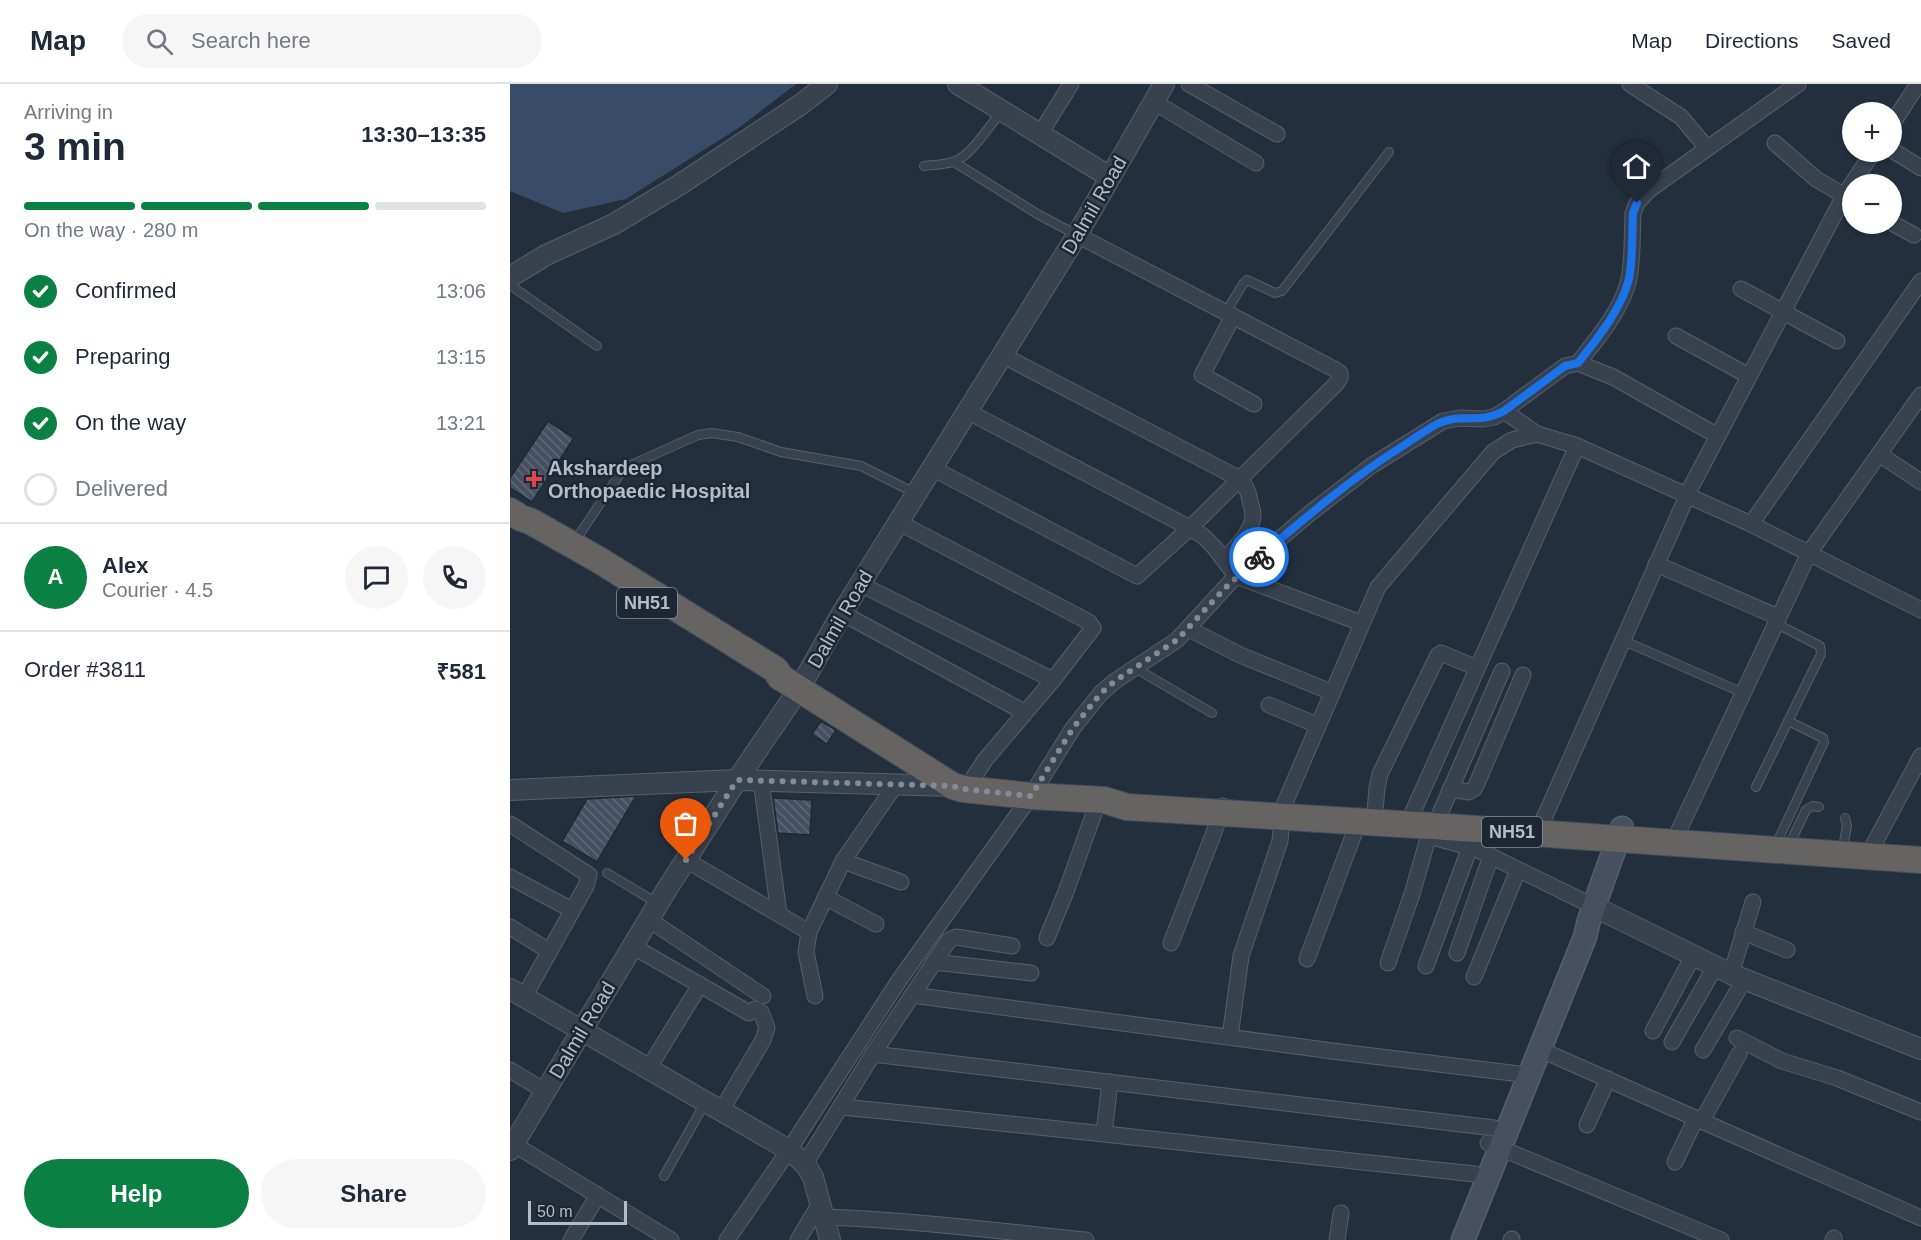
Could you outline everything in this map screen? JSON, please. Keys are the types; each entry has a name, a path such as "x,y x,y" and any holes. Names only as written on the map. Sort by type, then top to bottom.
{"highway":[{"name":"NH51","path":"515,515 572,545 596,565"},
{"name":"NH51","path":"515,515 525,526 596,565 729,647 776,670 790,683 960,787 1031,796 1101,800 1127,807 1222,807 1283,811 1620,834 1921,860"},
{"name":"NH51","path":"1620,834 1679,830 1786,837 1844,830 1874,844 1921,849"}],"main road":[{"path":"1523,1075 1539,1049 1585,937 1620,834"},
{"path":"1448,1240 1475,1173 1494,1140 1523,1075 1575,941 1592,913"},
{"path":"1463,1240 1494,1140"}],"street":[{"path":"510,277 546,255 614,224 679,185 800,105 827,84"},
{"path":"1040,134 1071,84"},
{"name":"Dalmil Road","path":"511,1145 653,912 737,780 790,683 842,613 1077,235 1164,84"},
{"path":"1189,84 1277,134"},
{"path":"1630,84 1681,117 1707,148"},
{"path":"1578,363 1602,331 1625,291 1629,277 1633,213 1637,203 1649,190 1798,84"},
{"path":"968,87 1002,111 1110,177"},
{"path":"1902,111 1918,89"},
{"path":"1154,102 1256,163"},
{"path":"1775,143 1816,179 1842,194"},
{"path":"1902,156 1921,168"},
{"path":"1539,829 1687,495 1782,312 1842,208"},
{"path":"1902,228 1914,235"},
{"path":"932,468 1137,576 1190,528 1340,378 1340,373 1077,235"},
{"path":"1751,524 1921,281"},
{"path":"1741,289 1837,341"},
{"path":"1230,314 1202,375 1254,404"},
{"path":"1676,336 1749,376"},
{"path":"1002,355 1240,479 1249,493 1253,515 1240,543 1224,560"},
{"path":"727,1240 789,1150 900,979 1031,796 1089,706 1115,681 1177,640 1236,576 1309,514 1371,466 1434,425 1453,419 1494,417 1565,366 1578,363 1613,377 1718,436"},
{"path":"1679,830 1809,553 1921,395"},
{"path":"967,411 1190,528 1203,536 1236,576 1361,623"},
{"path":"1504,411 1537,434 1576,446 1751,524 1921,610"},
{"path":"1230,1037 1241,956 1280,841 1283,811 1317,725 1378,587 1492,452 1512,440 1537,434"},
{"path":"1388,963 1412,894 1429,822 1477,668 1576,446"},
{"path":"1879,454 1921,482"},
{"path":"510,790 737,780 960,787 1053,680 1093,628 1092,625 898,522"},
{"path":"1656,564 1777,620"},
{"path":"860,584 1053,680"},
{"path":"842,613 1024,712"},
{"path":"1189,629 1240,655 1332,692"},
{"path":"1307,959 1367,817 1380,774 1438,655 1441,653 1477,668"},
{"path":"1429,822 1450,789 1502,671"},
{"path":"1450,789 1470,792 1475,788 1523,675"},
{"path":"1269,705 1317,725"},
{"path":"1874,844 1921,756"},
{"path":"761,780 779,914"},
{"path":"815,996 806,952 809,932 843,861 896,784"},
{"path":"1047,938 1101,800"},
{"path":"1171,943 1222,807"},
{"path":"1429,822 1470,847 1518,870 1592,913 1730,974 1921,1049"},
{"path":"510,824 589,875 586,886 549,951 517,993 789,1150 805,1164 813,1177 830,1240"},
{"path":"1426,966 1470,847"},
{"path":"1457,953 1491,856"},
{"path":"686,860 809,932"},
{"path":"843,861 901,882"},
{"path":"1474,977 1518,870"},
{"path":"510,877 572,910"},
{"path":"825,897 876,924"},
{"path":"1703,1050 1753,902"},
{"path":"653,912 756,1006 767,1028 763,1040 713,1106"},
{"path":"510,927 549,951"},
{"path":"1743,932 1787,950"},
{"path":"805,1164 873,1054 949,940 956,937 1012,946"},
{"path":"632,946 700,985 756,1006"},
{"path":"1653,1030 1693,956"},
{"path":"934,962 1031,973"},
{"path":"1672,1042 1730,974"},
{"path":"648,1069 700,985"},
{"path":"912,995 1523,1075"},
{"path":"1737,1038 1782,1061 1837,1078 1921,1112"},
{"path":"1539,1049 1921,1218"},
{"path":"873,1054 1110,1082 1494,1140 1721,1240"},
{"path":"1675,1162 1739,1054"},
{"path":"510,1070 545,1091"},
{"path":"1587,1125 1608,1079"},
{"path":"1104,1133 1110,1082"},
{"path":"840,1107 1475,1173"},
{"path":"511,1145 671,1240"},
{"path":"571,1240 598,1196"},
{"path":"798,1240 822,1210"},
{"path":"822,1210 1086,1240"},
{"path":"1337,1240 1341,1213"}],"lane":[{"path":"924,166 954,162 970,150 1002,111"},
{"path":"1230,314 1247,280 1275,293 1280,293 1389,152"},
{"path":"954,162 1039,215 1077,235"},
{"path":"510,285 597,346"},
{"path":"572,545 620,474 631,465 698,435 712,433 738,437 791,455 861,466 916,494"},
{"path":"1756,787 1821,650 1820,646 1777,620"},
{"path":"1622,640 1743,693"},
{"path":"1135,668 1212,713"},
{"path":"1786,837 1824,742 1823,738 1788,721"},
{"path":"1786,837 1806,810 1813,806 1819,807"},
{"path":"607,873 653,912"},
{"path":"664,1176 713,1106"}],"water":[{"path":"510,84 796,84 740,127 626,199 563,213 510,191"}],"building":[{"path":"548,421 574,438 532,502 510,488 510,478"},
{"path":"821,721 836,730 827,744 812,734"},
{"path":"636,796 597,862 562,841 587,799"},
{"path":"773,798 812,800 810,835 778,833"}],"way so far":[{"path":"686,860 737,780 953,786 1031,796 1073,728 1101,693 1115,681 1177,640 1236,576 1259,557"}],"place":[{"name":"Akshardeep Orthopaedic Hospital","path":"534,479"}],"route":[{"path":"1259,557 1309,514 1371,466 1434,425 1460,418 1494,417 1565,366 1578,363 1602,331 1625,291 1629,277 1633,213 1637,203"}]}
